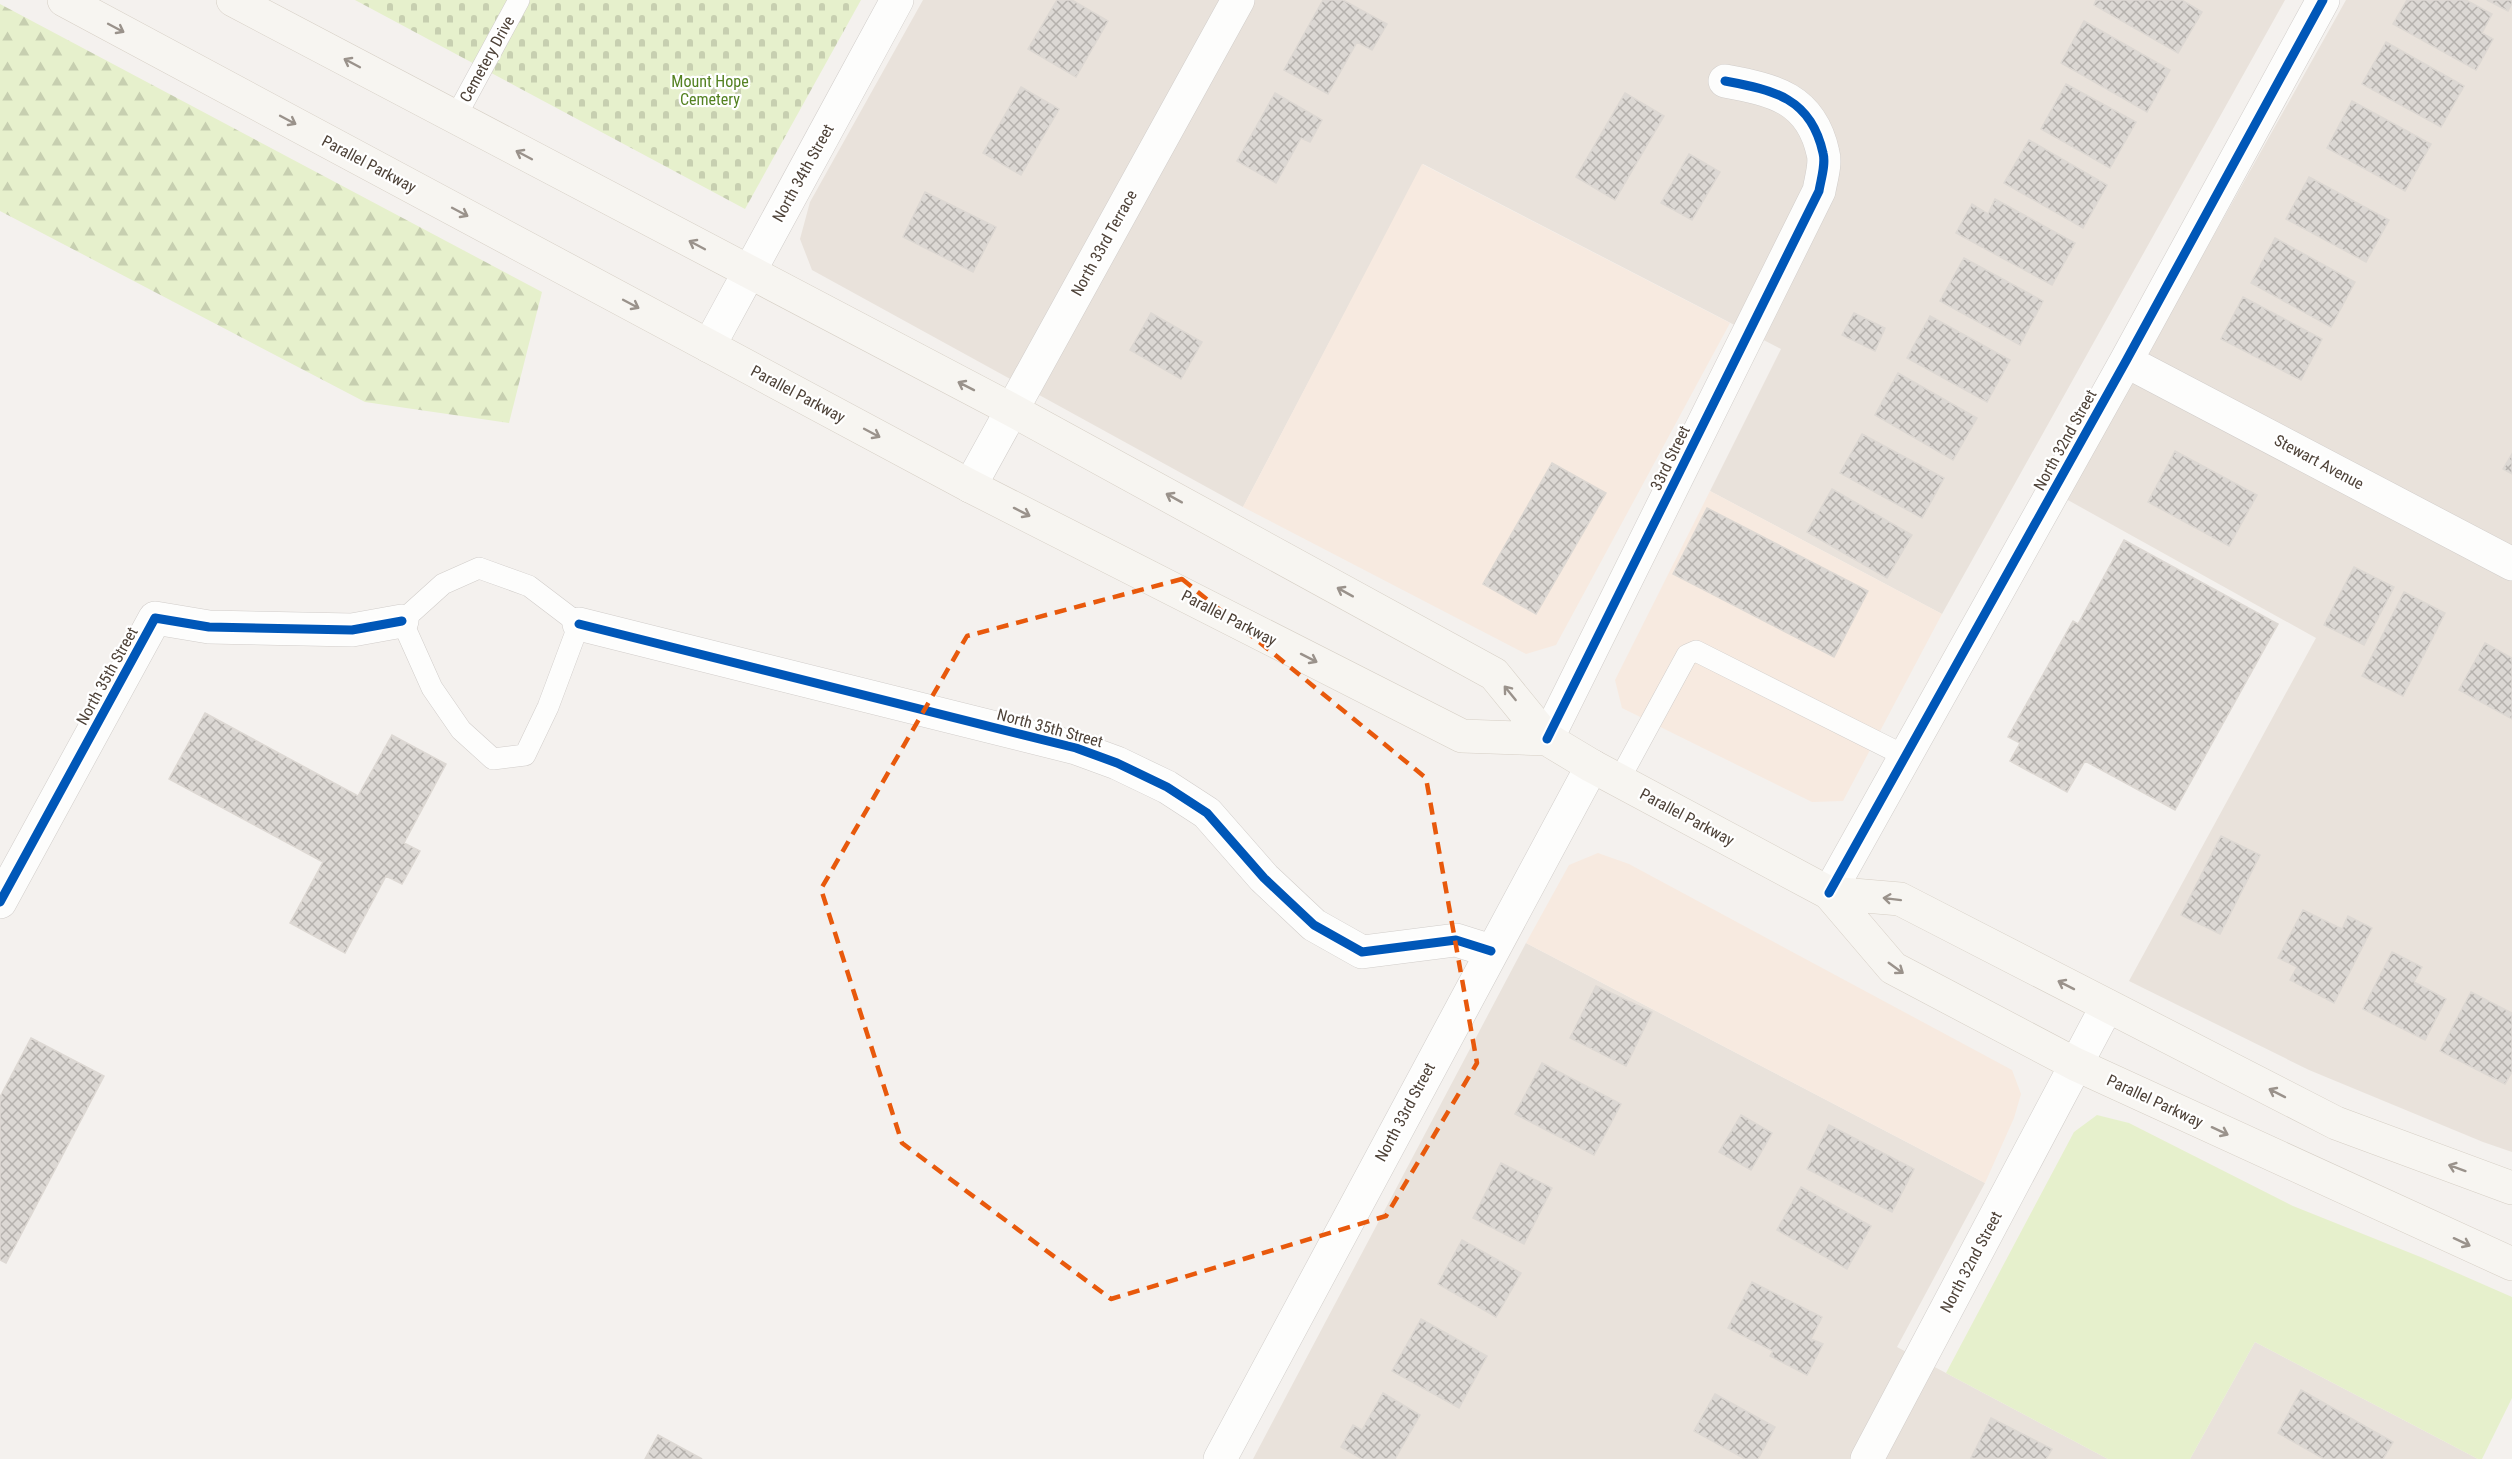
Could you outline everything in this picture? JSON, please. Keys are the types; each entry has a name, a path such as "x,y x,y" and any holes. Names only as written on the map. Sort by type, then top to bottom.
{"main road":[{"name":"Parallel Parkway","path":"64,0 970,486 1462,736 1547,739"},
{"name":"Parallel Parkway","path":"233,0 1012,410 1494,674 1547,739 1605,773 1829,893 1893,968 2075,1064 2512,1264"},
{"name":"Parallel Parkway","path":"1829,893 1900,899 2336,1123 2512,1188"}],"street":[{"name":"North 34th Street","path":"709,346 897,0"},
{"name":"North 33rd Terrace","path":"970,486 1238,0"},
{"name":"North 32nd Street","path":"1829,893 2126,361 2324,0"},
{"name":"33rd Street","path":"1547,739 1820,190 1824,155 1811,122 1790,99 1753,86 1725,81"},
{"name":"Stewart Avenue","path":"2126,361 2512,564"},
{"name":"North 35th Street","path":"0,902 155,618 209,627 352,630 402,621"},
{"name":"North 35th Street","path":"579,624 1064,746 1117,763 1167,787 1207,813 1264,878 1314,925 1362,952 1456,940 1491,951"},
{"name":"North 33rd Street","path":"1220,1459 1491,951 1605,773"},
{"name":"North 32nd Street","path":"1867,1459 2107,1006"}],"lane":[{"name":"Cemetery Drive","path":"455,118 519,0"},
{"path":"479,568 529,586 579,624 548,706 525,755 493,759 461,730 432,688 402,621 443,584 479,568"},
{"path":"1605,773 1687,655 1696,651 1905,756"}],"highlighted area":[{"path":"1182,579 1426,778 1477,1063 1386,1216 1111,1299 902,1143 821,889 967,636"}],"shaded area":[{"path":"923,0 2285,0 1942,614 1710,491 1781,349 1423,164 1243,507 812,270 800,239 810,202"},
{"path":"2346,0 2512,0 2512,1152 2309,1070 2129,981 2316,638 2066,499"},
{"path":"1422,164 1730,323 1556,645 1526,654 1243,507"},
{"path":"1710,491 1942,614 1843,801 1812,802 1622,708 1615,680"},
{"path":"1598,853 1629,864 2012,1070 2021,1094 2014,1118 1985,1183 1526,943 1569,865"},
{"path":"1526,943 1985,1183 1897,1347 2108,1459 1253,1459"},
{"path":"2255,1342 2478,1459 2190,1459"}],"green space":[{"name":"Mount Hope Cemetery","path":"355,0 861,0 745,209"},
{"path":"0,4 542,292 509,423 365,402 0,211"},
{"path":"2097,1115 2129,1123 2293,1206 2423,1258 2512,1297 2512,1398 2482,1459 2478,1459 2255,1342 2190,1459 2108,1459 1946,1373 2074,1132"}],"building":[{"path":"1057,0 1072,0 1108,21 1076,77 1028,49"},
{"path":"1323,0 1343,0 1387,24 1372,50 1357,42 1328,94 1284,70"},
{"path":"2096,0 2182,0 2202,12 2178,53 2094,5"},
{"path":"2407,0 2466,0 2492,14 2482,33 2493,39 2476,70 2393,24"},
{"path":"2487,0 2512,0 2512,3 2508,11"},
{"path":"2084,21 2170,70 2147,112 2061,63"},
{"path":"2386,42 2464,86 2441,127 2362,84"},
{"path":"2066,84 2136,122 2110,168 2041,129"},
{"path":"1021,87 1059,109 1021,175 983,153"},
{"path":"1275,93 1322,120 1310,142 1301,138 1276,183 1237,161"},
{"path":"1625,93 1664,116 1615,200 1576,177"},
{"path":"2352,101 2431,144 2405,191 2327,148"},
{"path":"2029,140 2107,185 2083,228 2004,183"},
{"path":"1689,154 1720,172 1692,220 1661,203"},
{"path":"2309,177 2389,220 2366,262 2286,219"},
{"path":"925,192 996,227 973,272 903,237"},
{"path":"1995,199 2075,243 2052,285 1956,233 1972,204 1988,214"},
{"path":"2275,238 2355,282 2331,327 2251,283"},
{"path":"1964,258 2043,301 2020,345 1940,301"},
{"path":"2243,297 2322,339 2301,380 2221,339"},
{"path":"1151,313 1202,342 1181,379 1130,350"},
{"path":"1854,313 1885,328 1875,351 1842,335"},
{"path":"1930,316 2010,360 1987,402 1907,358"},
{"path":"1898,373 1977,418 1953,460 1875,415"},
{"path":"1862,434 1944,478 1922,518 1840,473"},
{"path":"2175,451 2257,495 2229,546 2148,502"},
{"path":"2512,454 2512,474 2503,469"},
{"path":"1552,463 1606,493 1536,614 1483,584"},
{"path":"1832,489 1912,535 1887,578 1807,532"},
{"path":"1707,508 1868,591 1834,657 1673,574"},
{"path":"2124,540 2278,624 2175,810 2085,761 2067,792 2010,761 2020,743 2008,737 2073,621 2078,624"},
{"path":"2354,567 2394,587 2364,645 2324,625"},
{"path":"2404,592 2445,613 2403,696 2362,676"},
{"path":"2485,643 2512,658 2512,719 2459,690"},
{"path":"205,713 358,796 392,735 446,764 404,843 420,851 402,884 386,876 345,953 290,923 323,862 169,779"},
{"path":"2221,836 2260,855 2220,934 2181,915"},
{"path":"2303,910 2342,929 2348,916 2372,928 2334,1003 2290,980 2297,967 2278,958"},
{"path":"2392,952 2422,967 2414,982 2446,999 2425,1040 2363,1009"},
{"path":"1596,986 1652,1012 1626,1066 1570,1038"},
{"path":"2471,992 2512,1013 2512,1072 2505,1084 2440,1051"},
{"path":"31,1038 104,1076 6,1263 0,1260 0,1097"},
{"path":"1542,1063 1621,1104 1594,1155 1515,1114"},
{"path":"1741,1115 1772,1133 1751,1170 1719,1152"},
{"path":"1829,1125 1914,1169 1892,1212 1807,1169"},
{"path":"1501,1163 1552,1188 1524,1244 1473,1218"},
{"path":"1801,1187 1871,1226 1847,1269 1777,1230"},
{"path":"1462,1240 1521,1273 1496,1317 1438,1284"},
{"path":"1752,1282 1822,1317 1811,1339 1823,1344 1807,1375 1770,1356 1773,1351 1728,1328"},
{"path":"1421,1319 1487,1356 1459,1408 1392,1371"},
{"path":"2301,1390 2393,1442 2383,1459 2324,1459 2278,1433"},
{"path":"1383,1393 1420,1415 1395,1459 1362,1459 1341,1447 1353,1425 1362,1430"},
{"path":"1715,1394 1775,1427 1758,1459 1745,1459 1694,1431"},
{"path":"1991,1418 2052,1449 2046,1459 1971,1458"},
{"path":"658,1435 702,1459 645,1459"}],"cycle path":[{"path":"1829,893 2126,361 2323,0"},
{"path":"1547,739 1819,191 1824,157 1817,134 1810,120 1800,108 1774,93 1725,81"},
{"path":"0,902 155,618 209,627 352,630 402,621"},
{"path":"579,624 1076,748 1117,763 1167,787 1207,813 1264,878 1314,925 1362,952 1456,940 1491,951"}]}
